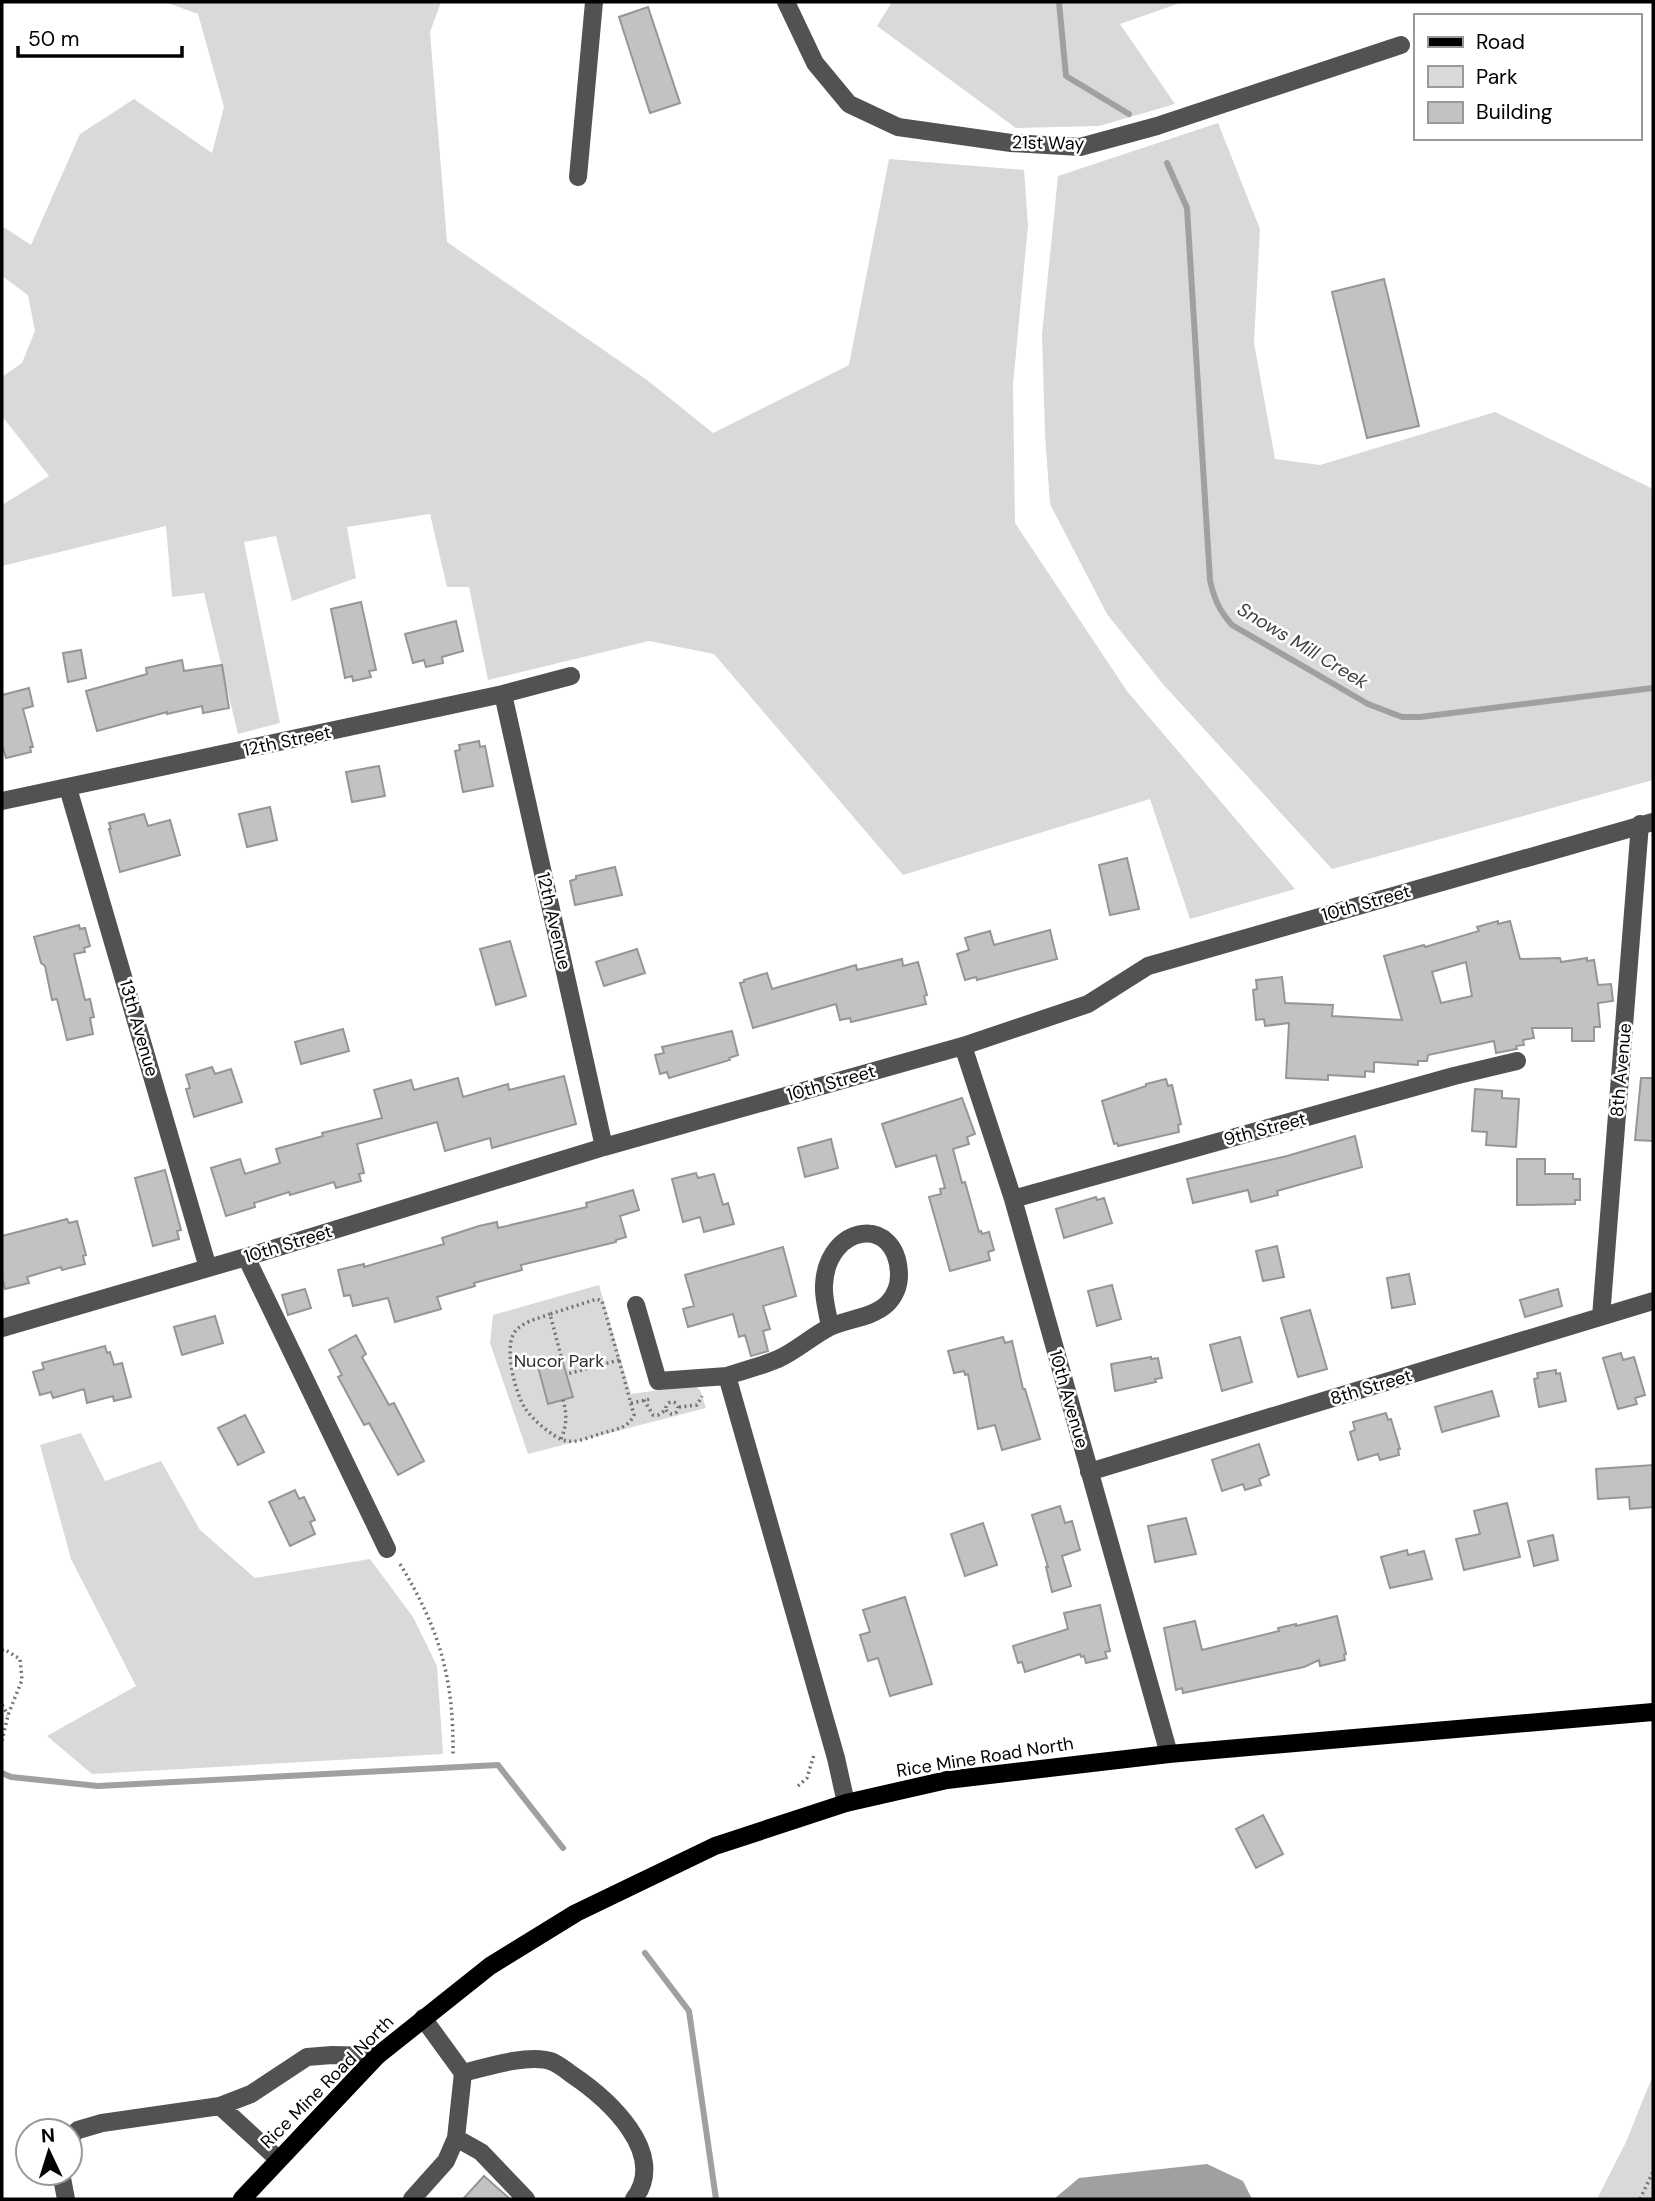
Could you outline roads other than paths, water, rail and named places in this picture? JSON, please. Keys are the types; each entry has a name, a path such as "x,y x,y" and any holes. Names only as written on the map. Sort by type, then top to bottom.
{"main road":[{"name":"Rice Mine Road North","path":"242,2199 377,2056 490,1966 576,1913 715,1846 846,1803 947,1780 1169,1754 1653,1712"}],"street":[{"path":"578,177 594,2"},
{"name":"21st Way","path":"786,2 815,63 849,104 898,127 1011,144 1080,147 1157,126 1401,45"},
{"name":"12th Street","path":"2,801 503,694 571,676"},
{"name":"12th Avenue","path":"503,694 604,1147"},
{"name":"13th Avenue","path":"68,788 208,1268"},
{"name":"10th Street","path":"2,1328 246,1257 604,1147 963,1046 1088,1004 1148,966 1647,823"},
{"name":"8th Avenue","path":"1601,1317 1647,823"},
{"name":"10th Avenue","path":"963,1046 1013,1199 1169,1754"},
{"name":"9th Street","path":"1013,1199 1454,1076 1517,1061"},
{"path":"636,1305 658,1381 727,1376 779,1359 830,1327 887,1305 900,1284 897,1255 889,1243 877,1236 865,1234 853,1236 834,1250 825,1272 823,1287 830,1327"},
{"path":"246,1257 387,1549"},
{"name":"8th Street","path":"1089,1472 1653,1300"},
{"path":"727,1376 838,1765 846,1803"},
{"path":"412,2199 446,2161 456,2138 463,2073 446,2051 438,2035 423,2018"},
{"path":"84,2128 102,2123 220,2106 251,2094 307,2057 332,2054 377,2056"},
{"path":"463,2073 538,2059 553,2062 593,2089 623,2120 639,2146 645,2164 640,2191 634,2199"},
{"path":"220,2106 278,2159"},
{"path":"456,2138 481,2152 526,2199"}],"waterway":[{"name":"Snows Mill Creek","path":"1059,2 1066,76 1129,114"},
{"name":"Snows Mill Creek","path":"1167,163 1187,208 1210,580 1218,604 1232,625 1368,704 1402,717 1653,688"},
{"path":"2,1773 11,1777 98,1786 498,1765 563,1848"},
{"path":"645,1953 689,2011 716,2199"}],"park label":[{"name":"Nucor Park","path":"559,1361"}]}
